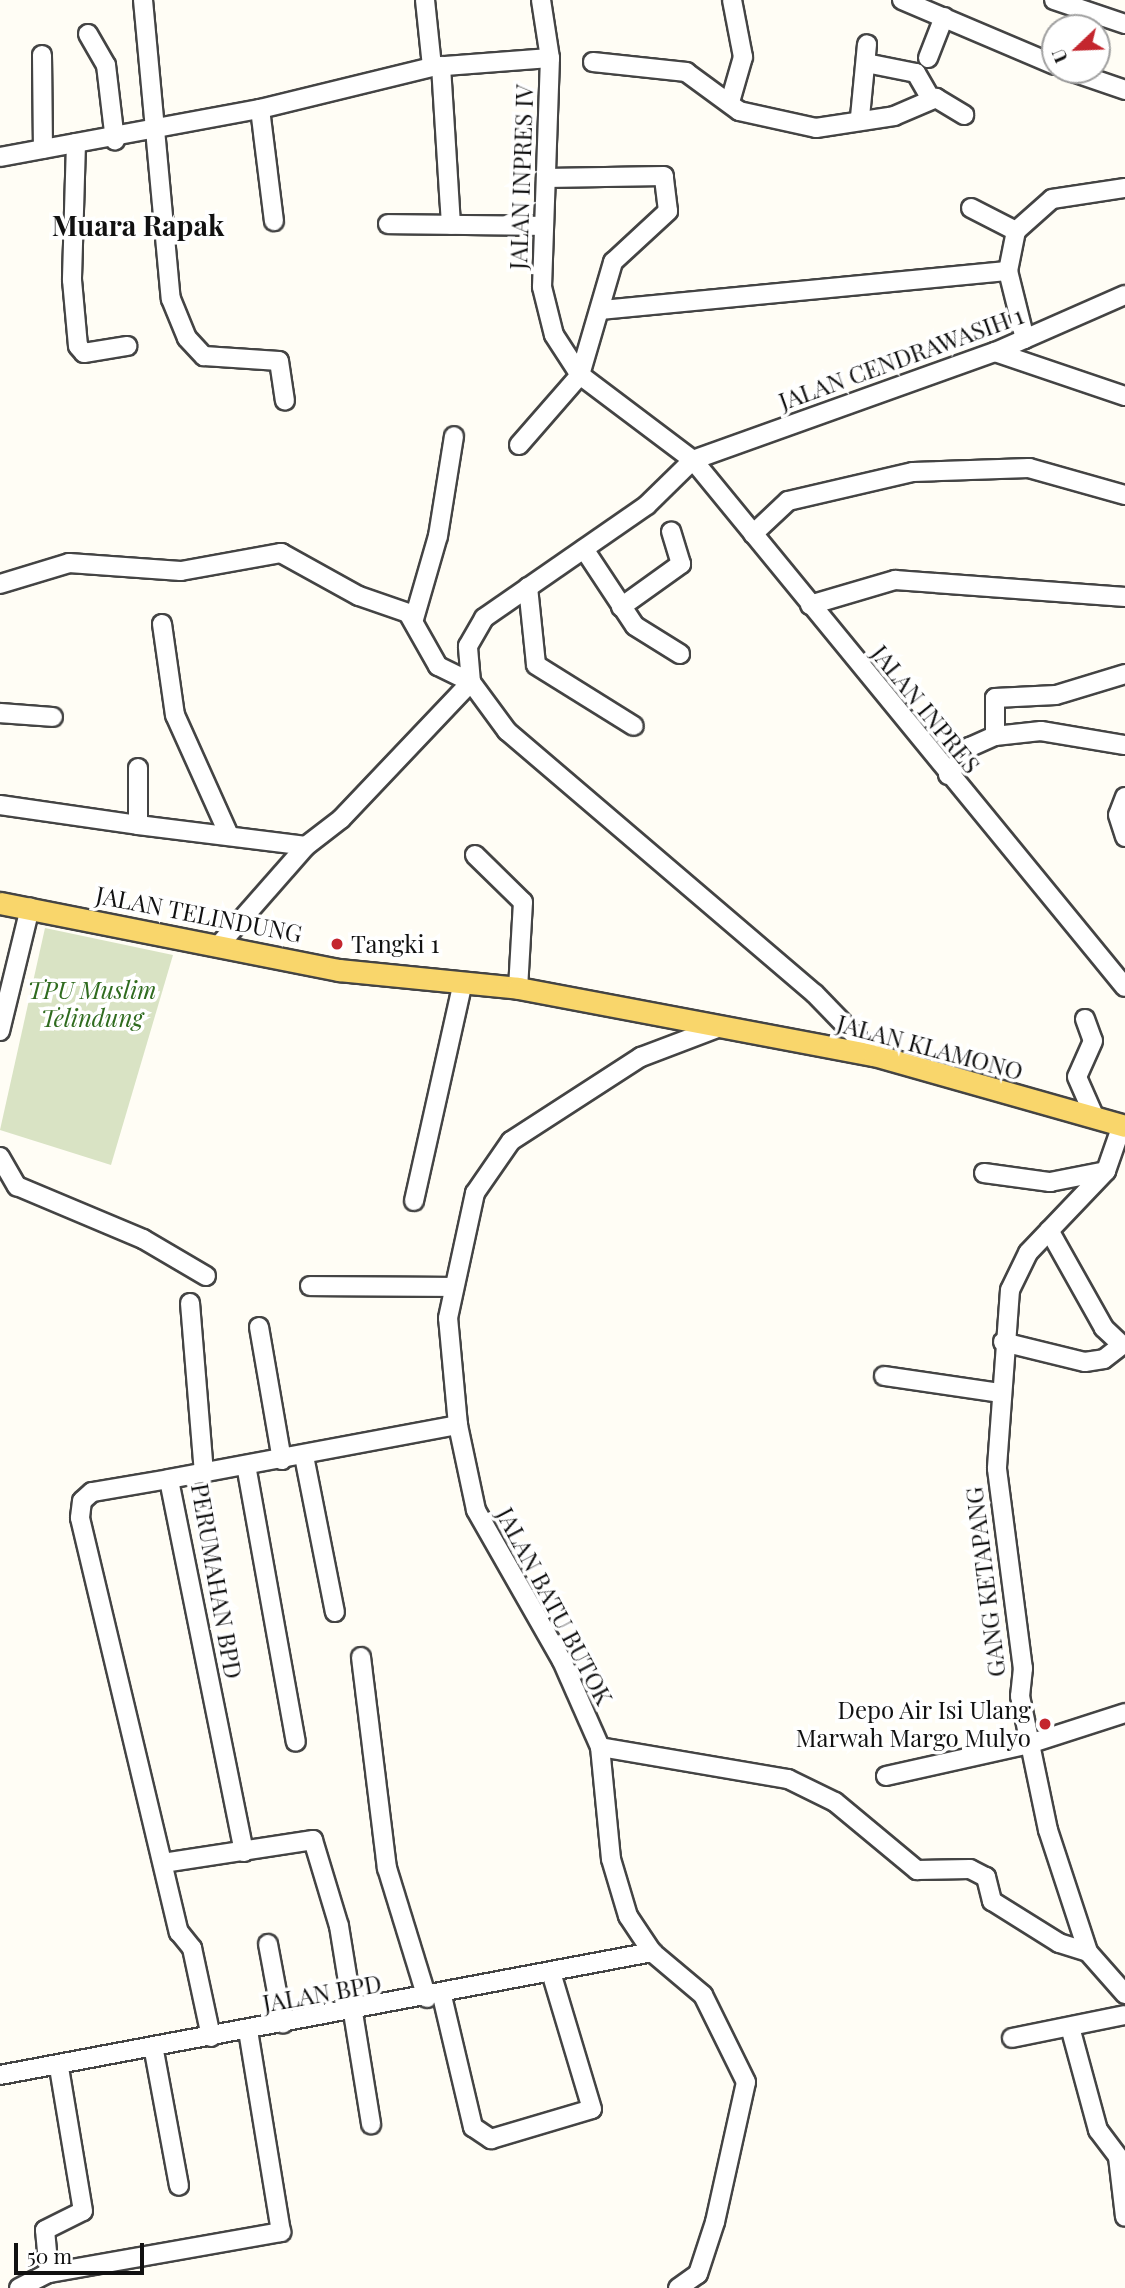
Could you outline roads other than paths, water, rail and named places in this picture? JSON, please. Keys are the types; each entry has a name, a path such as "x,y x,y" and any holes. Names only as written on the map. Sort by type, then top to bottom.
{"main road":[{"name":"JALAN TELINDUNG","path":"0,903 220,944 339,970 518,988 720,1027"},
{"name":"JALAN KLAMONO","path":"720,1027 874,1055 1124,1126"}],"street":[{"path":"142,0 152,132 171,299 187,338 204,356 279,361 285,401"},
{"path":"425,0 436,66 451,225"},
{"name":"JALAN INPRES IV","path":"541,0 550,58 542,226 542,287 554,335 580,375 692,460"},
{"path":"730,102 743,57 732,0"},
{"path":"902,0 1041,59"},
{"path":"1054,0 1125,24"},
{"path":"929,58 944,17"},
{"path":"88,34 106,65 115,139"},
{"path":"860,117 867,44"},
{"path":"42,55 43,149"},
{"path":"0,157 152,132 436,66 550,58"},
{"path":"593,62 686,72 752,115 816,128 860,117 894,116 931,99"},
{"path":"866,63 916,73 931,99 964,115"},
{"path":"1108,84 1125,90"},
{"path":"260,109 274,220"},
{"path":"76,143 72,280 78,346 84,353 127,346"},
{"path":"519,445 580,375 614,262 668,211 668,179 546,178"},
{"path":"1026,339 1008,271 1016,231 1054,197 1125,188"},
{"path":"971,208 1016,231"},
{"path":"388,224 542,226"},
{"path":"601,310 1008,271"},
{"name":"JALAN CENDRAWASIH 1","path":"692,460 995,352 1125,295"},
{"path":"995,352 1125,395"},
{"path":"414,619 438,536 454,436"},
{"path":"220,944 306,846 341,819 471,682 468,646 484,618 584,550 692,460"},
{"name":"JALAN INPRES","path":"692,460 948,775 1125,986"},
{"path":"753,534 788,501 913,472 1029,468 1125,495"},
{"path":"621,607 681,564 671,532"},
{"path":"584,550 635,626 680,654"},
{"path":"0,584 69,563 181,571 281,553 414,619 438,666 471,682 507,731 815,994 874,1055"},
{"path":"810,605 895,580 1125,597"},
{"path":"528,587 536,665 634,726"},
{"path":"162,624 175,715 228,833"},
{"path":"995,736 995,698 1056,695 1125,674"},
{"path":"0,713 53,717"},
{"path":"948,775 970,747 995,736 1041,731 1125,745"},
{"path":"138,768 138,825"},
{"path":"1125,797 1118,815 1125,837"},
{"path":"0,804 138,825 228,833 306,846"},
{"path":"475,855 523,902 518,988"},
{"path":"0,1031 30,908"},
{"path":"414,1201 463,982"},
{"path":"1085,1019 1093,1041 1077,1077 1095,1118"},
{"name":"JALAN BATU BUTOK","path":"678,2288 698,2274 746,2089 711,2006 652,1952 628,1916 611,1859 600,1747 562,1661 476,1510 458,1425 448,1318 452,1287 475,1193 511,1141 641,1057 720,1027"},
{"path":"984,1173 1050,1182 1106,1171 1124,1126"},
{"path":"0,1157 17,1186 143,1240 206,1276"},
{"name":"GANG KETAPANG","path":"1106,1171 1049,1230 1017,1273 1005,1304 997,1469 1028,1744 1048,1830 1088,1952 1125,1994"},
{"path":"1003,1342 1085,1362 1104,1359 1122,1345 1104,1328 1049,1230"},
{"path":"310,1286 452,1287"},
{"path":"190,1303 204,1472"},
{"path":"260,1327 282,1460"},
{"path":"884,1376 1001,1393"},
{"name":"PERUMAHAN BPD","path":"244,1852 169,1479 304,1456 458,1425"},
{"path":"304,1456 335,1612"},
{"path":"246,1465 296,1742"},
{"path":"169,1479 92,1492 82,1501 80,1518 178,1932 192,1948 211,2037"},
{"path":"361,1657 387,1868 434,1997 473,2127 491,2140 592,2109 551,1972"},
{"path":"886,1776 1028,1744 1125,1713"},
{"path":"600,1747 788,1779 835,1802 917,1870 970,1869 986,1877 992,1901 1059,1943 1088,1952"},
{"path":"163,1863 305,1840 319,1849 353,2013 371,2124"},
{"path":"268,1944 283,2024"},
{"name":"JALAN BPD","path":"0,2075 154,2051 211,2037 353,2013 652,1952"},
{"path":"1012,2038 1125,2015"},
{"path":"1070,2027 1098,2130 1118,2157 1125,2217"},
{"path":"19,2288 49,2273 281,2232 248,2031"},
{"path":"154,2051 179,2186"},
{"path":"49,2273 45,2230 83,2211 60,2067"}],"place":[{"name":"Tangki 1","path":"337,944"},
{"name":"Depo Air Isi Ulang Marwah Margo Mulyo","path":"1045,1724"}],"district":[{"name":"Muara Rapak","path":"138,225"}],"park label":[{"name":"TPU Muslim Telindung","path":"92,1004"}]}
